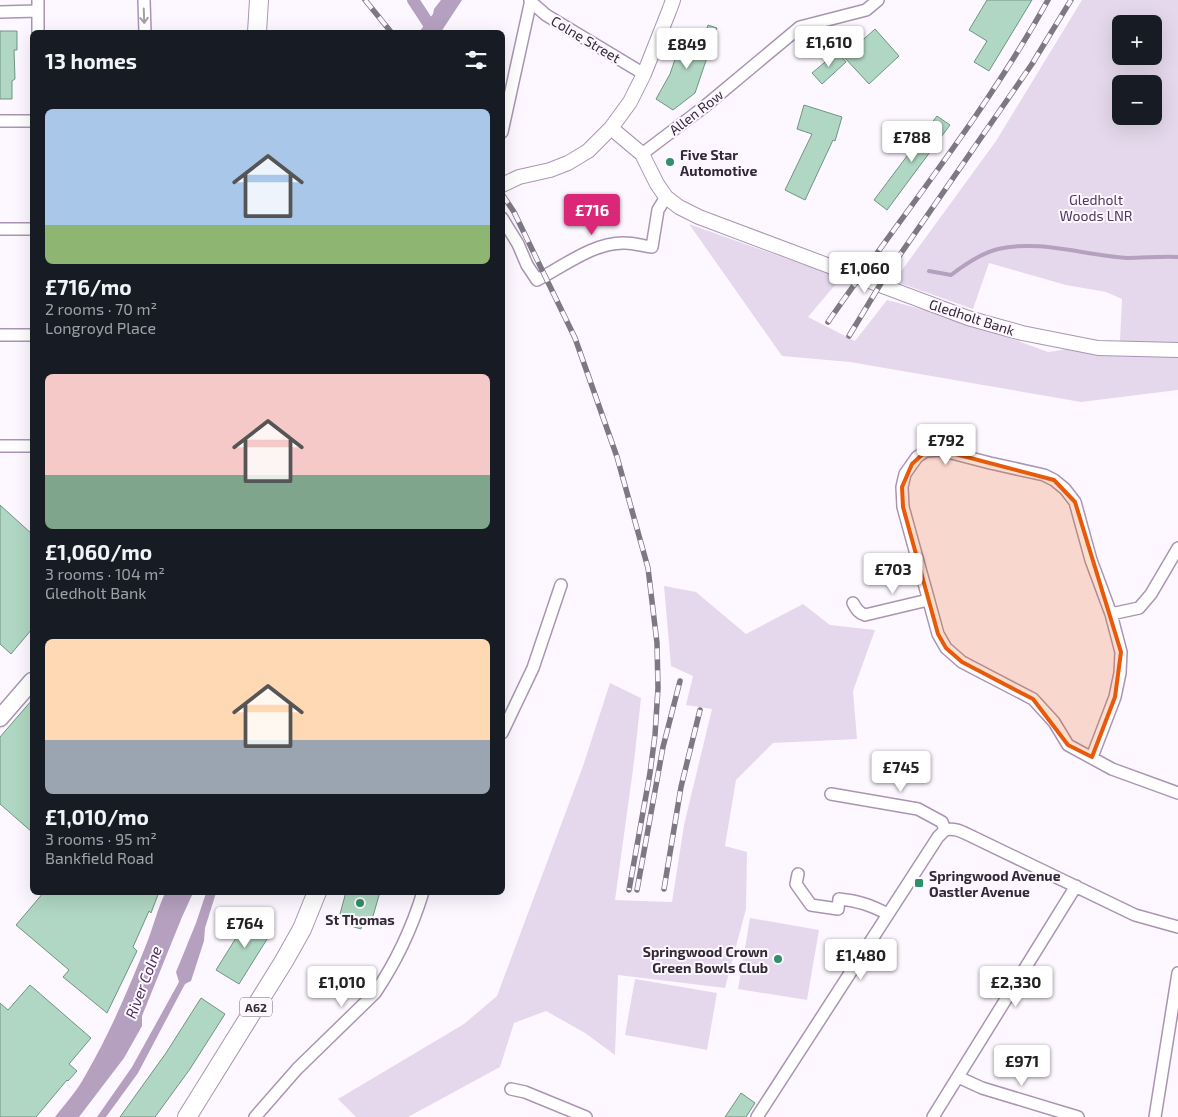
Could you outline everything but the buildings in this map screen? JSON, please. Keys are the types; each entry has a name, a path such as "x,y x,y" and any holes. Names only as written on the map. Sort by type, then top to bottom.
{"main road":[{"path":"257,30 259,0"},
{"path":"0,718 30,683"},
{"name":"A62","path":"186,1117 284,961 302,929 315,895"}],"street":[{"path":"144,0 145,30"},
{"path":"505,118 531,0"},
{"name":"Colne Street","path":"531,0 546,15 644,74"},
{"path":"505,184 519,177 550,170 568,163 588,151 610,128 630,102 644,74 672,0"},
{"name":"Allen Row","path":"642,154 704,107 800,27 866,10 878,0"},
{"path":"0,12 38,6 38,30"},
{"path":"0,121 30,121"},
{"name":"Gledholt Bank","path":"610,128 642,154 657,184 666,197 679,208 698,217 976,320 1022,333 1098,348 1178,350"},
{"path":"505,223 537,280 605,245 625,243 652,247 658,210 666,197"},
{"path":"0,229 30,229"},
{"path":"0,335 30,335"},
{"path":"0,446 30,446"},
{"path":"1092,757 1115,697 1120,673 1121,652 1111,614 1091,560 1075,502 1065,489 1044,475 940,450 926,451 918,457 905,474 902,487 903,507 938,634 946,648 962,662 1033,699 1054,722 1068,745 1112,768 1178,793"},
{"path":"1111,614 1139,608 1151,594 1178,548"},
{"path":"505,727 533,668 561,585"},
{"path":"853,603 858,611 865,615 928,600"},
{"path":"831,794 918,809 942,822 945,830"},
{"path":"757,1117 938,837 945,830 955,830 973,837 1136,915 1178,928"},
{"path":"798,874 796,884 811,905 838,909 839,900 848,900 872,906 888,914"},
{"path":"933,1117 1076,886"},
{"path":"255,1117 297,1069 375,993 402,946 416,915 422,895"},
{"path":"1155,1117 1178,973"},
{"path":"958,1077 982,1088 1078,1117"},
{"path":"510,1089 525,1092 586,1117"}],"highlighted area":[{"path":"940,450 1054,480 1075,502 1121,652 1115,697 1092,757 1068,745 1033,699 962,662 946,648 938,634 903,507 902,487 912,464 926,451"}],"green space":[{"name":"Gledholt Woods LNR","path":"1082,0 1178,0 1178,390 1081,402 850,362 782,356 689,224 841,278 808,317 855,341 887,300 959,319 1048,352 1120,341 1122,299 1106,292 1066,285 989,263 973,309 894,281 996,141"},
{"path":"664,586 696,592 746,634 803,604 830,625 875,630 853,691 857,739 773,743 736,780 725,846 747,852 746,909 725,988 618,975 615,1055 585,1033 546,1011 514,1023 500,1067 408,1117 356,1117 338,1099 464,1024 497,996 583,766 610,683 641,698 615,900 672,902 684,825 712,709 686,705 693,676 671,666"},
{"name":"Springwood Crown Green Bowls Club","path":"750,918 819,930 807,1000 738,989"},
{"path":"635,979 717,993 707,1050 625,1035"}],"water":[{"path":"441,0 462,0 442,30 421,30 433,14 434,9"},
{"name":"River Colne","path":"164,895 192,895 142,1016 142,1026 124,1058 79,1117 55,1117 82,1082 111,1026 127,992"},
{"path":"205,895 215,895 205,928 204,941 191,981 185,984 138,1073 106,1117 97,1117 132,1067 179,982 176,972"}],"waterway":[{"path":"413,0 433,30"},
{"path":"929,271 951,275 967,263 986,253 1014,246 1047,247 1112,257 1178,257"}],"railway":[{"path":"365,0 389,30"},
{"path":"828,322 970,124 1048,0"},
{"path":"849,336 886,275 1032,64 1071,0"},
{"path":"505,198 514,212 575,338 617,457 648,568 657,643 658,688 650,773 629,890"},
{"path":"637,890 663,747 680,681"},
{"path":"664,889 681,787 700,710"}],"place":[{"name":"Five Star Automotive","path":"670,162"},
{"name":"Springwood Avenue Oastler Avenue","path":"919,883"},
{"name":"St Thomas","path":"360,903"},
{"name":"Springwood Crown Green Bowls Club","path":"778,959"}]}
